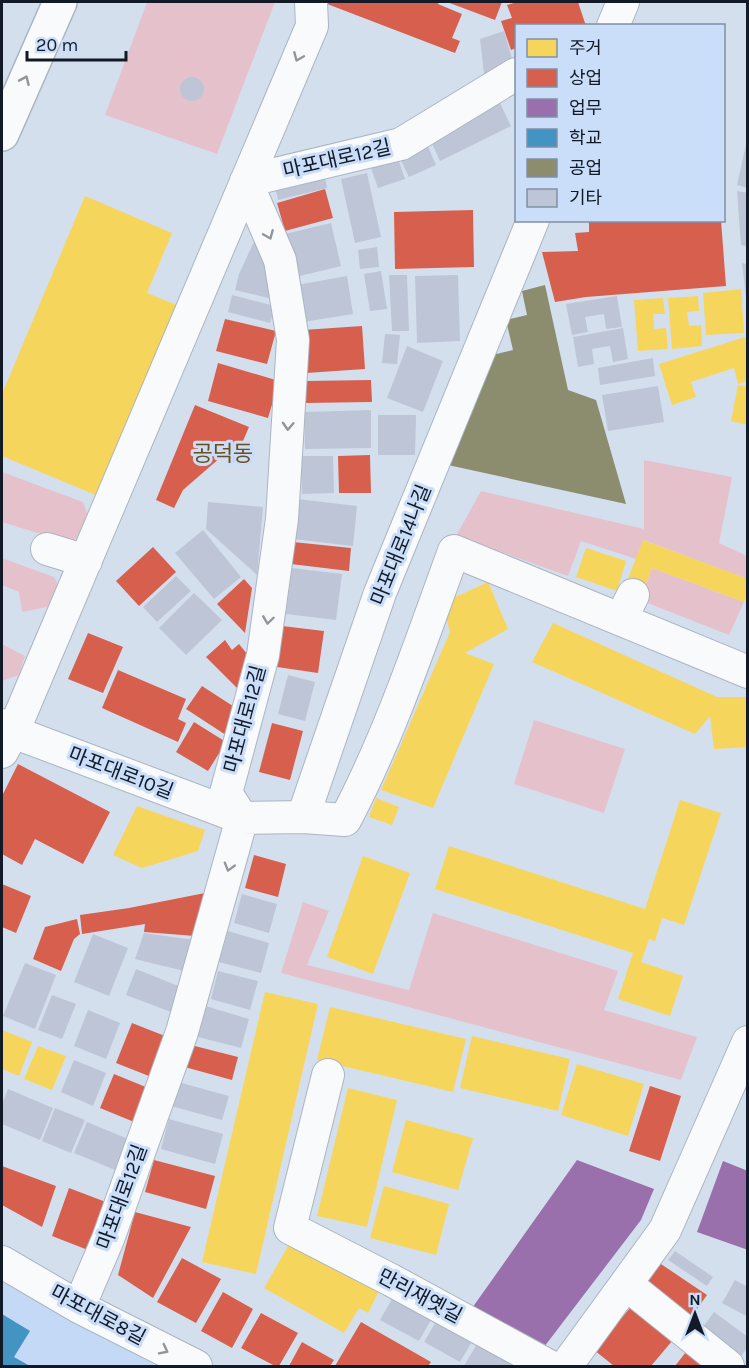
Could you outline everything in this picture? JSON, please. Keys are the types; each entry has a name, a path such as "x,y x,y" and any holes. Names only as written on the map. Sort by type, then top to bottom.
{"main road":[{"path":"2,134 60,2"}],"street":[{"name":"마포대로12길","path":"80,1307 108,1239 182,1032 242,818 226,792 262,655 282,519 293,340 279,260 246,181 312,26 311,2"},
{"path":"614,24 623,2"},
{"name":"마포대로12길","path":"246,181 401,144 515,75"},
{"path":"5,736 86,561 246,181"},
{"name":"마포대로14나길","path":"303,817 380,593 532,222"},
{"path":"47,549 86,561"},
{"path":"242,818 303,817 345,820 368,774 414,661 454,551 627,607 747,672"},
{"name":"마포대로10길","path":"5,736 242,818"},
{"path":"566,1366 665,1230 747,1042"},
{"name":"만리재옛길","path":"328,1075 290,1228 549,1366"},
{"name":"마포대로8길","path":"2,1262 80,1307 196,1366"},
{"path":"626,1284 728,1366"}],"shaded area":[{"path":"147,2 275,2 217,154 105,115"},
{"path":"644,460 732,477 719,543 747,556 747,579 644,540 636,559 581,541 568,576 456,536 481,491 644,529"},
{"path":"2,472 83,502 89,518 82,537 67,542 2,522"},
{"path":"2,558 54,577 61,589 57,605 22,612 19,592 2,585"},
{"path":"652,568 744,602 729,635 640,600"},
{"path":"2,644 25,656 19,675 2,681"},
{"path":"534,720 625,749 604,813 514,784"},
{"path":"303,902 329,911 307,965 409,990 433,913 618,971 604,1010 697,1037 681,1080 281,973"},
{"path":"2,1278 156,1366 2,1366"}],"building: 주거":[{"path":"85,196 172,233 147,293 179,306 98,496 2,456 2,394"},
{"path":"741,289 744,333 706,335 703,293"},
{"path":"698,296 699,311 687,312 689,326 701,325 702,346 672,349 668,298"},
{"path":"663,298 665,314 653,314 654,329 666,328 668,349 638,351 634,300"},
{"path":"745,337 748,343 748,381 738,384 734,368 691,382 696,397 672,405 659,364"},
{"path":"738,385 748,387 748,425 731,421"},
{"path":"643,540 748,579 748,594 744,602 652,568 640,600 623,592"},
{"path":"586,548 626,561 617,591 576,577"},
{"path":"488,582 508,629 465,653 494,664 433,808 381,790 450,632 442,603"},
{"path":"553,623 717,697 748,697 748,747 714,749 710,716 695,734 532,662"},
{"path":"376,798 399,807 392,825 369,817"},
{"path":"680,800 721,813 684,925 662,918 655,941 649,939 641,962 683,976 670,1016 618,999 633,953 435,889 449,846 645,909"},
{"path":"137,806 205,830 198,851 142,868 113,855"},
{"path":"363,856 410,873 373,974 327,957"},
{"path":"265,992 318,1004 256,1274 202,1262"},
{"path":"330,1007 466,1039 453,1092 317,1060"},
{"path":"2,1030 32,1042 19,1076 2,1069"},
{"path":"472,1036 570,1059 558,1111 460,1088"},
{"path":"38,1046 66,1056 52,1090 24,1079"},
{"path":"577,1064 644,1084 628,1136 561,1115"},
{"path":"348,1088 397,1100 367,1227 317,1216"},
{"path":"406,1120 473,1138 458,1190 392,1172"},
{"path":"384,1186 449,1204 436,1255 370,1238"},
{"path":"291,1241 379,1291 368,1313 359,1308 344,1333 264,1288"}],"building: 상업":[{"path":"322,2 439,2 438,4 462,14 452,38 460,41 455,53"},
{"path":"447,2 502,2 495,20"},
{"path":"517,2 578,2 585,24 515,24 515,48 511,50 501,21 512,18 507,5"},
{"path":"325,189 333,218 285,231 277,203"},
{"path":"473,210 474,267 395,269 394,212"},
{"path":"589,222 721,222 726,286 586,297 555,302 542,252 578,251 575,233 589,232"},
{"path":"225,319 276,331 267,364 216,351"},
{"path":"362,326 365,369 306,373 303,330"},
{"path":"218,363 279,381 268,418 208,401"},
{"path":"371,380 372,402 305,403 305,381"},
{"path":"195,405 249,427 234,462 221,457 183,490 174,508 156,500"},
{"path":"370,455 371,493 339,493 338,456"},
{"path":"293,542 351,548 349,571 291,564"},
{"path":"153,547 176,572 139,606 116,581"},
{"path":"244,579 252,588 245,633 217,604"},
{"path":"282,626 324,631 318,673 277,667"},
{"path":"88,633 123,647 103,693 68,679"},
{"path":"225,640 232,650 239,644 252,660 238,689 206,657"},
{"path":"118,670 186,699 178,719 186,723 178,742 102,708"},
{"path":"202,686 239,710 232,739 186,709"},
{"path":"194,722 226,742 208,771 176,752"},
{"path":"272,723 303,731 290,780 259,772"},
{"path":"18,764 110,812 83,864 35,839 22,865 2,854 2,796"},
{"path":"254,855 286,864 278,897 245,888"},
{"path":"2,884 31,896 16,933 2,927"},
{"path":"205,893 195,936 144,932 145,924 82,934 80,915"},
{"path":"77,919 80,934 74,939 61,971 33,959 45,927"},
{"path":"132,1023 170,1038 154,1078 116,1063"},
{"path":"187,1044 238,1057 232,1080 181,1066"},
{"path":"114,1074 153,1090 139,1124 100,1108"},
{"path":"650,1086 681,1096 660,1161 629,1151"},
{"path":"154,1160 215,1176 206,1209 145,1192"},
{"path":"2,1166 56,1186 42,1227 2,1205"},
{"path":"69,1188 111,1204 93,1252 52,1236"},
{"path":"135,1212 191,1227 153,1298 118,1275"},
{"path":"182,1258 221,1279 196,1323 157,1302"},
{"path":"658,1262 707,1295 687,1323 639,1290"},
{"path":"223,1292 253,1309 232,1348 201,1331"},
{"path":"637,1300 678,1334 651,1366 614,1366 594,1350"},
{"path":"261,1313 298,1333 279,1366 241,1348"},
{"path":"361,1322 431,1362 428,1366 335,1366"},
{"path":"302,1342 334,1360 330,1366 289,1366"},
{"path":"686,1352 705,1366 675,1366"}],"building: 업무":[{"path":"577,1160 654,1189 641,1220 541,1351 470,1311"},
{"path":"723,1161 748,1171 748,1250 697,1232"}],"building: 학교":[{"path":"2,1314 30,1331 14,1357 30,1366 2,1366"}],"building: 공업":[{"path":"545,285 568,390 596,400 626,504 448,465 492,355 513,350 506,320 527,315 522,291"}],"building: 기타":[{"path":"504,31 515,69 485,83 480,39"},
{"path":"192,77 201,80 204,89 201,98 192,101 183,98 180,89 183,80"},
{"path":"500,103 511,126 440,161 429,137"},
{"path":"425,140 436,165 409,177 397,152"},
{"path":"748,140 748,188 737,185"},
{"path":"397,156 405,179 378,188 370,165"},
{"path":"323,167 327,188 278,200 273,178"},
{"path":"367,173 381,237 355,243 341,179"},
{"path":"737,191 748,193 748,247 741,245"},
{"path":"331,223 341,266 296,277 285,234"},
{"path":"258,233 276,282 272,299 235,290 239,274"},
{"path":"377,247 379,267 360,269 358,250"},
{"path":"742,263 748,264 748,297 746,297"},
{"path":"381,271 387,309 370,311 364,274"},
{"path":"389,275 407,275 409,331 392,331"},
{"path":"458,275 460,341 417,343 415,276"},
{"path":"347,276 353,314 303,322 297,285"},
{"path":"232,295 275,306 270,323 228,312"},
{"path":"617,296 622,327 606,329 604,314 585,317 588,332 572,335 566,304"},
{"path":"623,328 628,359 613,362 610,346 592,349 594,364 578,367 573,337"},
{"path":"385,334 400,335 397,364 382,363"},
{"path":"407,346 443,361 423,412 387,398"},
{"path":"653,358 655,376 600,385 598,368"},
{"path":"658,386 664,422 608,431 602,395"},
{"path":"371,410 371,448 305,449 304,412"},
{"path":"378,415 416,415 415,455 378,455"},
{"path":"301,456 333,456 334,493 302,494"},
{"path":"297,499 357,506 353,546 293,539"},
{"path":"208,502 263,507 257,575 206,529"},
{"path":"203,530 241,577 214,599 175,553"},
{"path":"292,568 342,574 336,620 286,614"},
{"path":"176,576 191,591 157,622 143,607"},
{"path":"194,593 222,620 186,655 159,628"},
{"path":"288,675 315,682 305,721 278,714"},
{"path":"242,894 277,904 269,933 234,923"},
{"path":"228,931 269,943 261,973 219,962"},
{"path":"144,933 194,940 184,971 135,959"},
{"path":"93,934 128,948 109,996 74,982"},
{"path":"25,963 56,975 35,1029 3,1016"},
{"path":"136,969 181,987 171,1012 126,995"},
{"path":"218,971 258,981 250,1010 211,999"},
{"path":"52,995 76,1004 62,1039 38,1030"},
{"path":"202,1005 249,1019 241,1048 194,1036"},
{"path":"88,1010 120,1023 106,1059 74,1046"},
{"path":"74,1060 106,1073 93,1106 61,1092"},
{"path":"178,1082 229,1096 222,1120 171,1106"},
{"path":"8,1089 53,1108 40,1140 2,1124 2,1104"},
{"path":"55,1108 85,1120 71,1153 42,1141"},
{"path":"169,1119 223,1134 215,1164 161,1149"},
{"path":"87,1122 133,1141 120,1172 74,1153"},
{"path":"675,1251 713,1277 707,1286 668,1260"},
{"path":"735,1280 748,1287 748,1317 722,1303"},
{"path":"397,1290 436,1311 419,1341 380,1320"},
{"path":"714,1312 748,1337 748,1347 738,1360 700,1331"},
{"path":"441,1313 477,1333 460,1362 424,1342"},
{"path":"480,1339 530,1366 464,1366"}],"district":[{"name":"공덕동","path":"223,454"}]}
